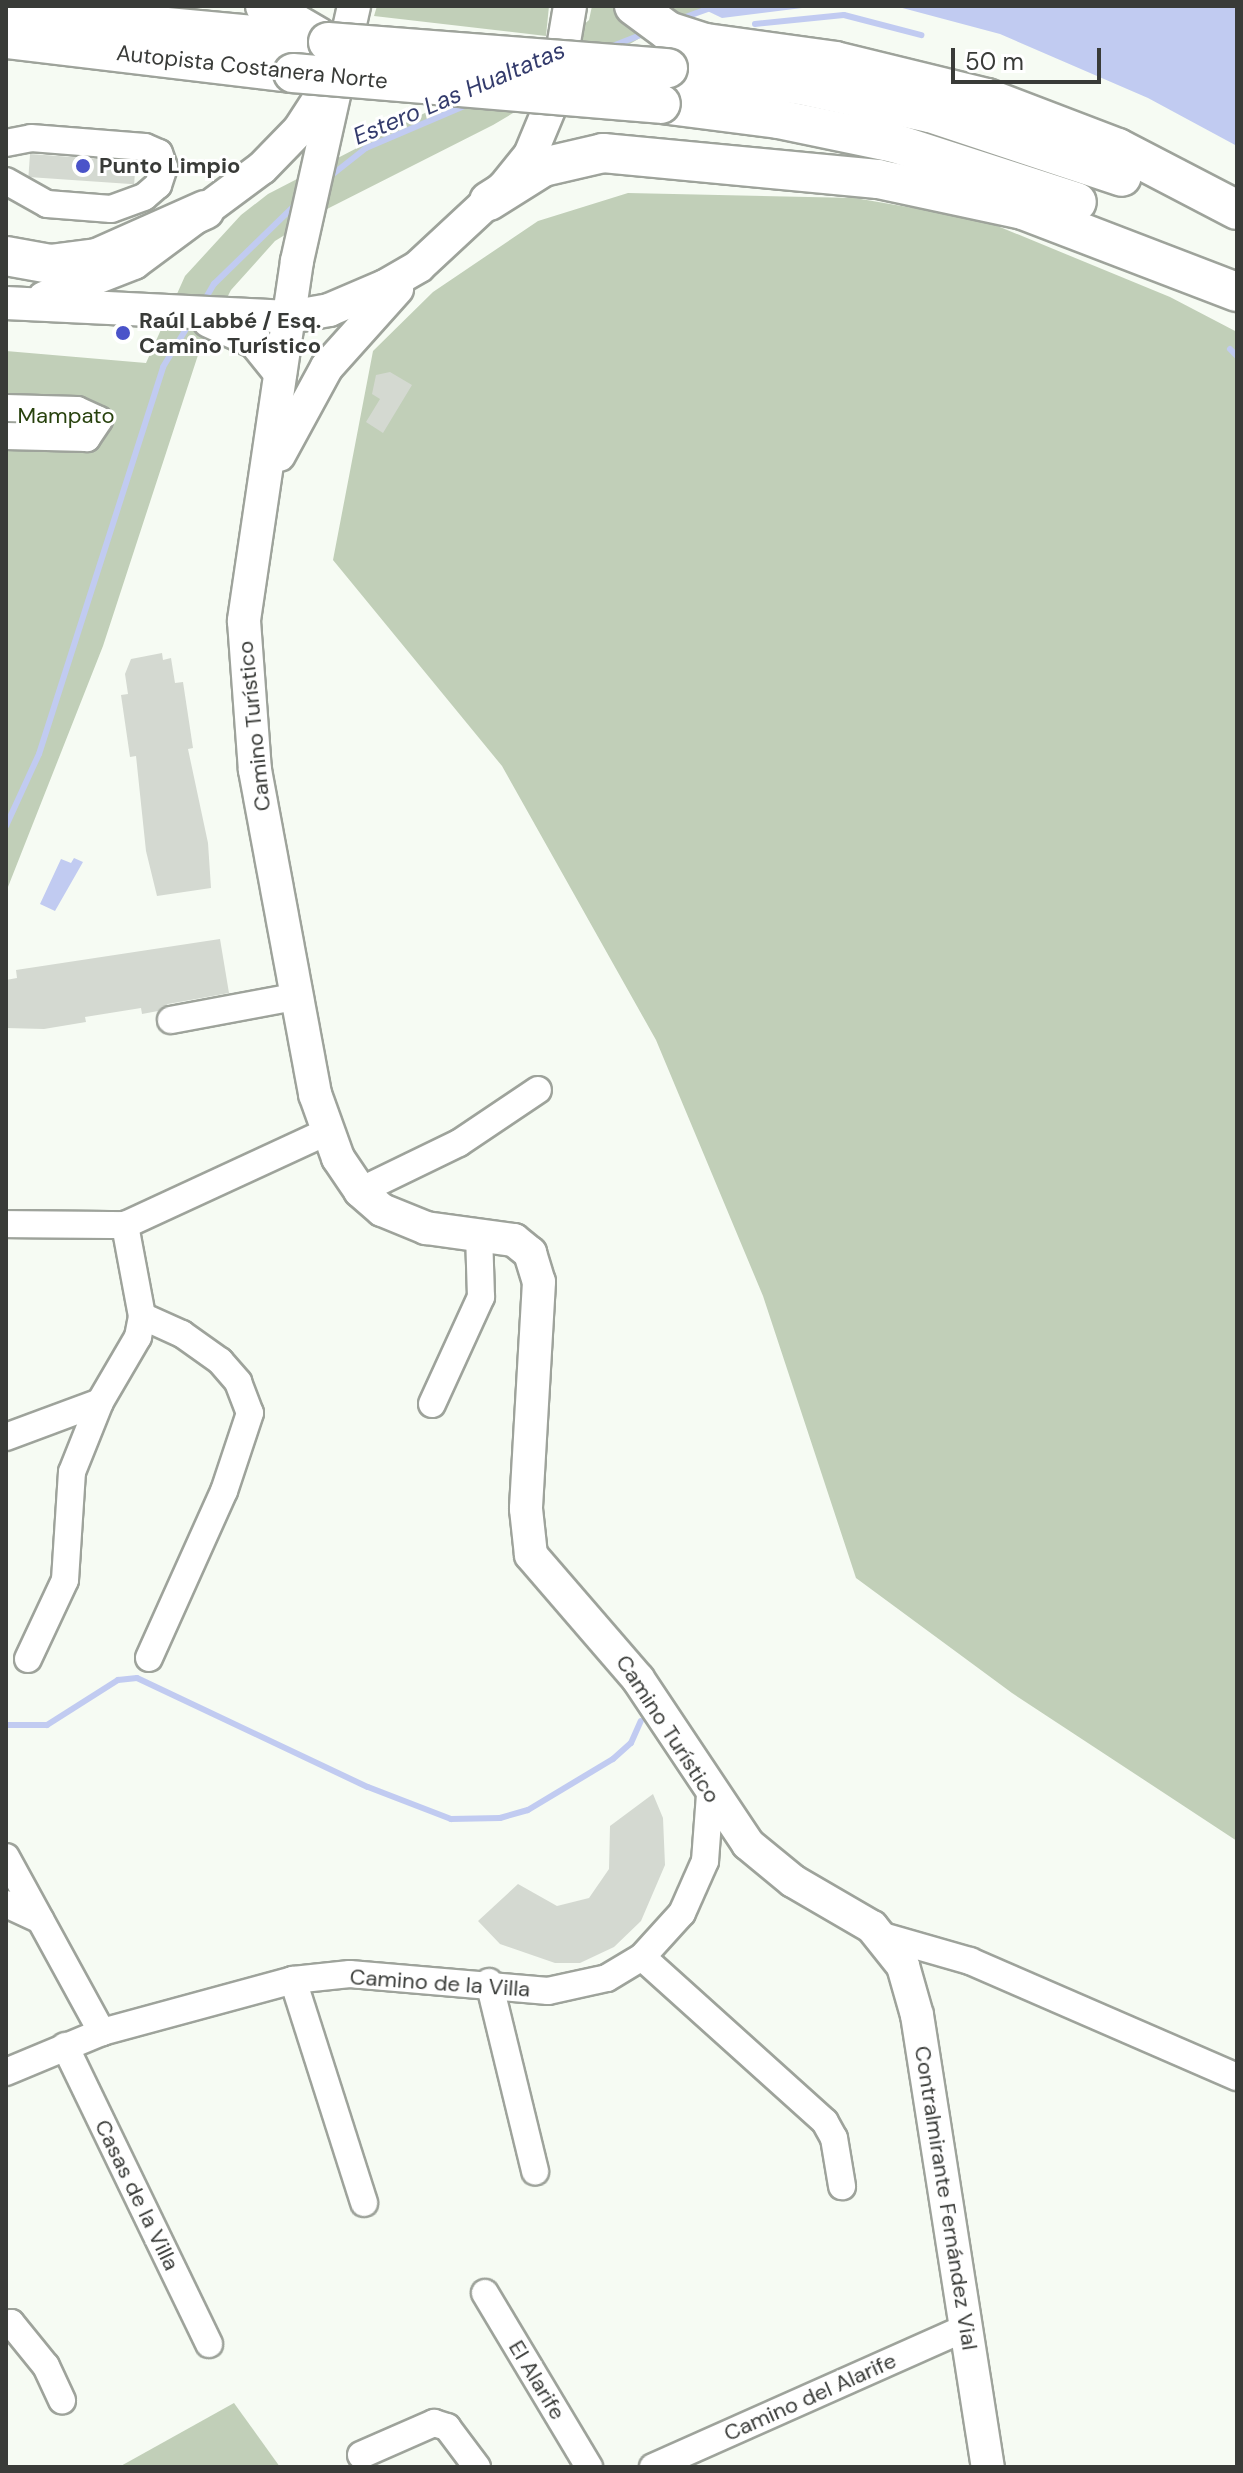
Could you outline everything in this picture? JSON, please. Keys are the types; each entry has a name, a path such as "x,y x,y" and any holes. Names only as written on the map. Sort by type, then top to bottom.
{"highway":[{"path":"265,6 314,54"},
{"path":"634,6 668,31 723,46 835,61 987,98 1118,148 1237,210"},
{"name":"Autopista Costanera Norte","path":"6,12 314,54 664,86 813,87 989,129 1104,169 1237,231"},
{"name":"Autopista Costanera Norte","path":"6,39 107,53 314,54"},
{"path":"6,67 107,53"},
{"name":"Autopista Costanera Norte","path":"664,86 952,159 1107,214 1237,277"},
{"path":"489,201 543,167 603,153 878,179 1023,210 1237,292"},
{"path":"6,256 50,264 97,258 205,210"}],"main road":[{"name":"Camino Turístico","path":"354,6 314,54 329,118 297,261 266,487 245,600 246,682 294,997 326,1132 360,1191 402,1221 521,1243 538,1274 526,1525 531,1555 638,1679 710,1794 724,1834 883,1936"},
{"path":"266,487 299,413 327,367 419,266 489,201 530,155 548,118 570,6"},
{"path":"16,303 119,271 205,210 287,145 314,54"},
{"path":"16,303 187,313 236,322 290,317 349,303 419,266"},
{"path":"236,322 280,373"},
{"name":"Contralmirante Fernández Vial","path":"883,1936 912,1992 988,2467"}],"street":[{"path":"6,143 31,138 145,147 162,157 164,167 158,185 144,197 111,209 47,204 6,181"},
{"path":"6,408 77,410 99,420 87,438 6,436"},
{"path":"171,1020 294,997"},
{"path":"360,1191 459,1143 538,1090"},
{"path":"6,1224 125,1225 326,1132"},
{"path":"28,1659 65,1580 72,1472 100,1402 138,1337 142,1316 125,1225"},
{"path":"432,1404 481,1297 479,1235"},
{"path":"142,1316 182,1334 220,1361 238,1382 250,1413 224,1491 149,1658"},
{"path":"6,1437 100,1402"},
{"name":"Camino de la Villa","path":"6,2072 102,2032 293,1980 350,1974 489,1982 528,1991 568,1989 607,1978 642,1957 687,1905 724,1834"},
{"path":"6,1857 102,2032"},
{"path":"6,1904 40,1920"},
{"name":"Camino Turístico","path":"883,1936 970,1961 1237,2077"},
{"path":"642,1957 825,2122 834,2138 842,2186"},
{"path":"293,1980 364,2203"},
{"path":"489,1982 535,2171"},
{"name":"Casas de la Villa","path":"65,2046 209,2344"},
{"name":"El Alarife","path":"485,2293 589,2467"},
{"path":"6,2324 11,2323 46,2366 62,2400"},
{"name":"Camino del Alarife","path":"653,2467 967,2327"},
{"path":"361,2455 434,2423 452,2432 477,2467"}],"green space":[{"path":"377,6 549,6 546,36 374,16"},
{"name":"Mampato","path":"592,6 711,6 654,29 668,42 640,38 493,125 327,209 275,241 231,290 199,352 103,646 6,892 6,351 146,363 185,276 241,215 268,194 566,40 589,20"},
{"path":"628,193 855,198 983,220 1170,297 1237,332 1237,1841 1012,1693 856,1578 763,1296 656,1040 502,766 333,560 373,351 433,292 538,221"},
{"path":"234,2403 280,2467 119,2467"}],"water":[{"path":"697,6 818,6 722,18"},
{"path":"895,6 1237,6 1237,146 1148,98 1000,34"},
{"path":"74,858 83,862 55,911 40,904 61,859 71,863"}],"building":[{"name":"Punto Limpio","path":"30,154 136,161 134,184 28,177"},
{"path":"390,372 412,385 383,433 366,422 380,399 372,394 376,375"},
{"path":"162,653 163,660 171,658 175,683 183,682 193,748 188,749 208,843 211,888 157,896 146,851 136,756 130,757 121,695 128,694 125,674 131,659"},
{"path":"220,939 229,993 168,1004 158,1011 142,1014 141,1008 85,1017 86,1022 44,1029 6,1028 6,980 17,978 16,970"},
{"path":"653,1794 663,1818 665,1865 641,1921 614,1947 580,1963 555,1963 500,1944 478,1921 518,1884 557,1906 589,1898 609,1869 610,1826"}],"waterway":[{"name":"Estero Las Hualtatas","path":"680,19 715,6"},
{"path":"755,24 844,15 921,35"},
{"name":"Estero Las Hualtatas","path":"610,47 648,32"},
{"name":"Estero Las Hualtatas","path":"328,178 366,148 469,104"},
{"name":"Estero Las Hualtatas","path":"204,301 214,284 298,202"},
{"name":"Estero Las Hualtatas","path":"6,826 39,754 163,367 189,324"},
{"path":"1230,349 1237,356"},
{"path":"6,1725 47,1725 118,1680 137,1678 368,1787 451,1819 500,1818 528,1810 613,1759 631,1743 641,1721"}],"place":[{"name":"Punto Limpio","path":"83,166"},
{"name":"Raúl Labbé / Esq. Camino Turístico","path":"123,333"}]}
